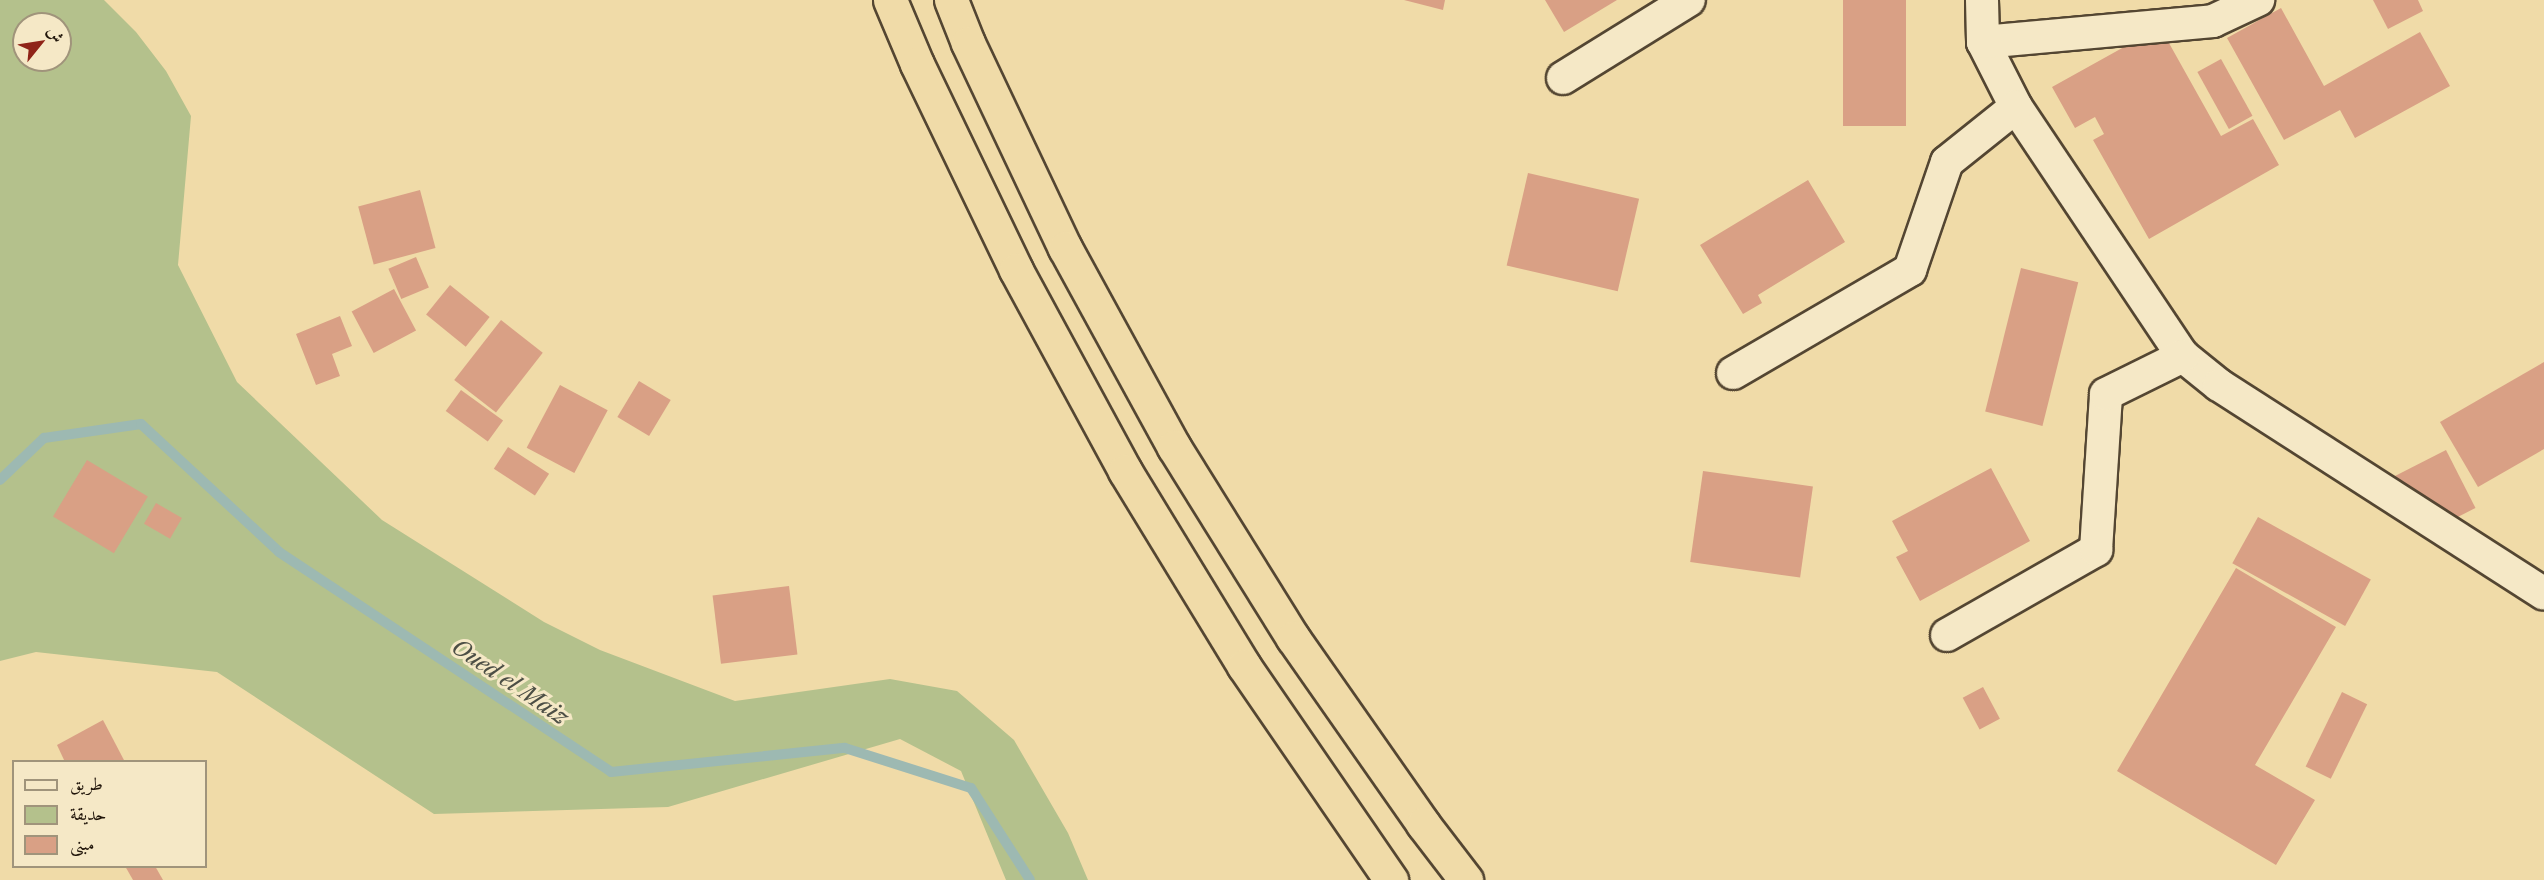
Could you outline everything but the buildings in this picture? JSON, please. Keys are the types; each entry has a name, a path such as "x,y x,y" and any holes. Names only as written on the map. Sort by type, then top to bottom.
{"highway":[{"path":"890,0 917,64 1016,270 1125,471 1244,666 1391,880"},
{"path":"951,0 968,44 1065,248 1174,447 1293,639 1422,824 1466,880"}],"street":[{"path":"1563,78 1689,0"},
{"path":"1982,0 1983,42 2016,107 2183,356 2219,385 2544,594"},
{"path":"1983,42 2213,21 2258,0"},
{"path":"1733,373 1910,270 1947,162 2016,107"},
{"path":"1947,636 2096,549 2106,394 2183,356"}],"green space":[{"path":"0,0 104,0 136,32 166,71 191,116 178,265 237,382 382,520 544,622 600,650 735,701 890,679 957,691 1014,740 1068,833 1088,880 1006,880 961,771 900,739 668,807 434,814 217,672 36,652 0,661"}],"waterway":[{"name":"Oued el Maiz","path":"0,480 44,438 141,424 279,552 611,772 845,748 971,788 1030,880"}]}
